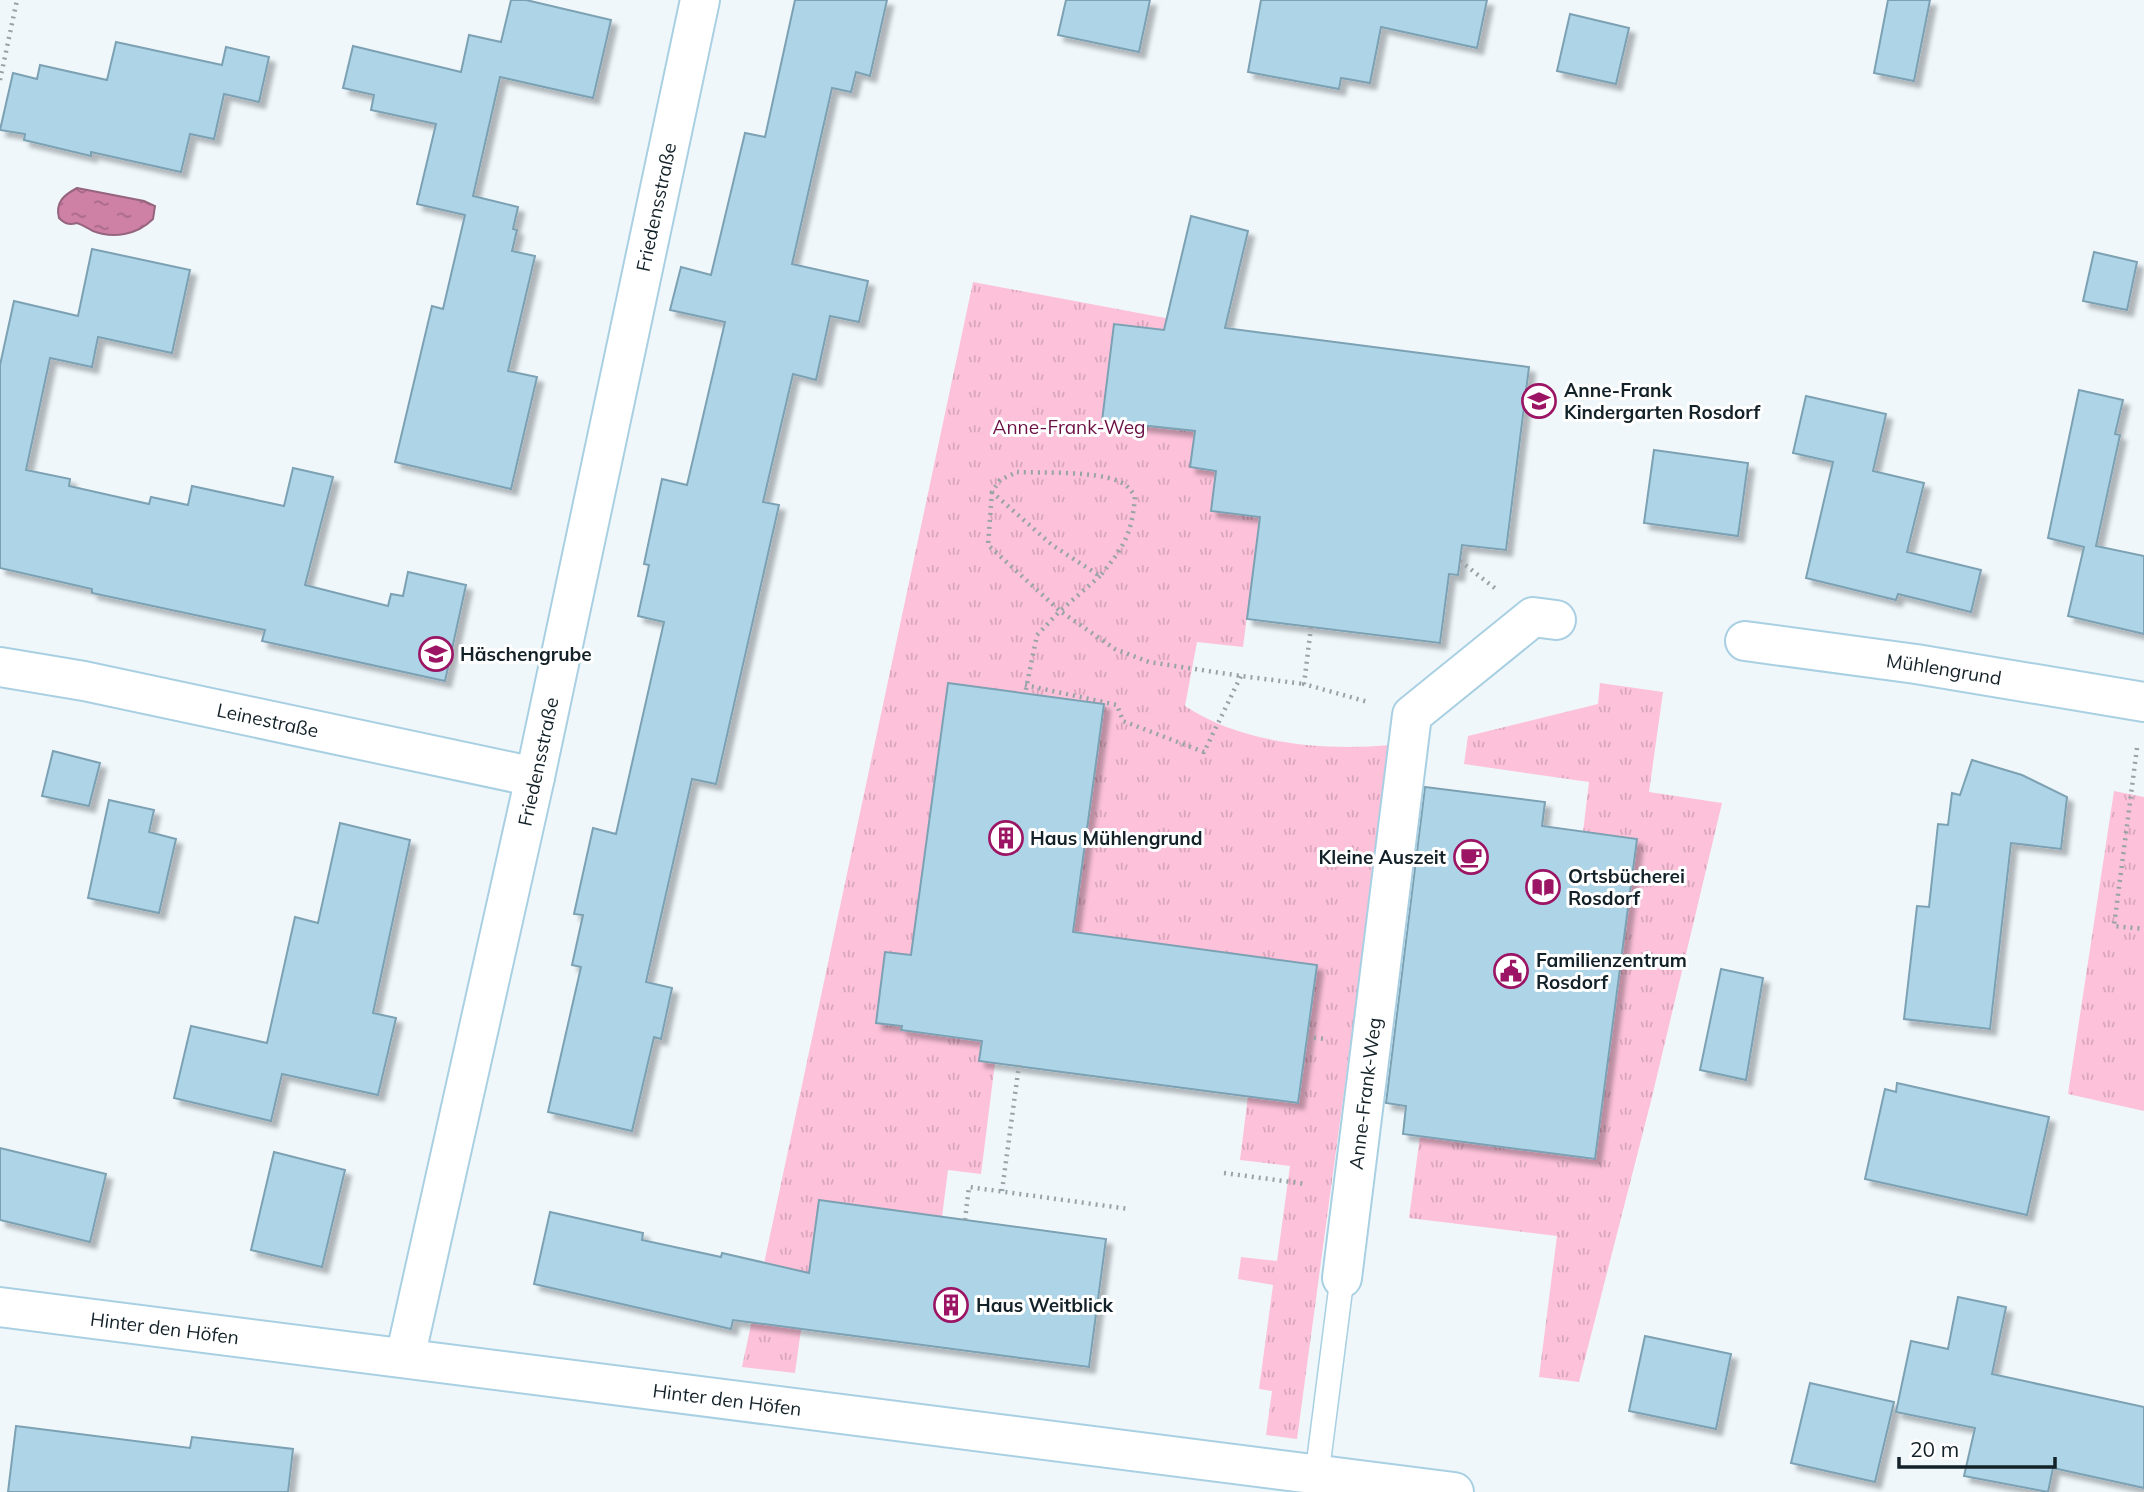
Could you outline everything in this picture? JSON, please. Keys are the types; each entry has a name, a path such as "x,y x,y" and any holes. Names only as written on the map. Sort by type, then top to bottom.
{"street":[{"name":"Friedensstraße","path":"405,1358 535,777 700,0"},
{"path":"1412,715 1533,617 1556,620"},
{"name":"Mühlengrund","path":"1745,641 1916,664 2143,702"},
{"name":"Leinestraße","path":"0,667 84,681 535,777"},
{"name":"Anne-Frank-Weg","path":"1342,1278 1412,715"},
{"name":"Hinter den Höfen","path":"0,1307 1449,1492"}],"lane":[{"name":"Anne-Frank-Weg","path":"1317,1474 1342,1278"}],"path":[{"path":"0,80 17,0"},
{"path":"1025,694 1037,635 1060,611 1100,576 1118,554 1129,535 1135,496 1117,480 1017,472 1000,480 992,492 988,545 1060,611 1115,649 1149,662 1304,684 1412,715"},
{"path":"992,492 1052,545 1100,576"},
{"path":"1304,684 1311,627"},
{"path":"1025,685 1117,705 1123,721 1204,752 1241,677"},
{"path":"2143,702 2115,926 2144,929"},
{"path":"1002,1191 1019,1065"},
{"path":"1224,1173 1352,1191"},
{"path":"965,1220 970,1187 1129,1209"}],"green space":[{"path":"973,282 1208,326 1190,467 1216,471 1260,517 1243,647 1197,642 1185,706 1208,719 1257,737 1338,747 1391,745 1297,1439 1266,1435 1272,1391 1259,1389 1273,1285 1238,1279 1241,1257 1277,1261 1290,1166 1240,1160 1248,1096 1298,1103 1317,965 1073,932 948,683 911,955 885,952 876,1022 902,1026 902,1030 982,1041 995,1063 981,1174 948,1170 942,1217 819,1200 795,1373 742,1367"},
{"path":"1600,683 1663,692 1649,792 1722,803 1651,1101 1579,1382 1539,1377 1557,1236 1409,1218 1420,1136 1595,1159 1637,840 1583,832 1589,782 1464,764 1468,736 1598,704"},
{"path":"2114,791 2144,797 2144,1111 2068,1094"}],"water":[{"path":"77,188 144,201 155,206 153,219 140,229 117,235 93,231 77,223 65,223 59,218 58,208 65,196"}],"building":[{"path":"511,0 526,0 611,20 593,98 500,77 473,196 518,207 513,229 517,230 512,251 535,256 508,371 537,377 511,489 395,462 432,306 443,309 465,215 417,204 436,124 371,110 374,95 343,88 353,46 461,72 469,35 501,42"},
{"path":"795,0 887,0 870,76 856,72 851,92 832,88 792,264 868,281 859,322 830,316 816,380 793,374 763,502 779,505 716,784 692,779 646,982 672,988 661,1039 654,1037 632,1131 548,1112 581,967 572,965 583,915 574,914 593,828 616,834 664,622 638,616 649,565 644,564 662,479 687,485 725,322 670,310 681,267 711,275 745,133 765,137"},
{"path":"1066,0 1150,0 1139,52 1058,35"},
{"path":"1261,0 1487,0 1477,48 1381,27 1370,83 1341,78 1339,89 1248,72"},
{"path":"1888,0 1930,0 1914,81 1874,73"},
{"path":"1570,14 1629,28 1616,84 1557,71"},
{"path":"116,42 222,65 226,47 269,57 259,102 224,94 214,139 190,134 181,172 91,152 91,156 24,140 25,134 0,130 13,73 37,79 40,65 107,80"},
{"path":"1191,216 1248,231 1225,328 1529,367 1506,550 1462,545 1458,575 1449,574 1440,643 1247,619 1260,517 1211,511 1216,471 1190,467 1195,431 1102,421 1114,324 1164,330"},
{"path":"92,249 190,270 172,353 98,337 92,367 50,358 26,470 70,479 69,486 149,504 151,497 188,505 192,486 284,506 293,468 333,477 305,585 388,606 391,594 403,596 408,572 466,585 445,681 262,641 265,630 92,593 92,589 0,568 0,365 14,301 78,316"},
{"path":"2094,252 2137,262 2127,310 2083,301"},
{"path":"2079,390 2123,400 2115,434 2120,435 2096,546 2144,556 2144,634 2068,616 2084,547 2048,538"},
{"path":"1806,396 1886,414 1873,471 1924,483 1907,552 1981,570 1971,612 1898,594 1896,600 1806,578 1833,462 1793,453"},
{"path":"1654,450 1748,463 1738,536 1644,523"},
{"name":"Haus Mühlengrund","path":"948,683 1104,704 1073,932 1317,965 1298,1103 979,1061 982,1041 901,1030 902,1026 876,1023 885,952 911,955"},
{"path":"53,751 100,763 89,806 42,796"},
{"path":"1972,760 2022,775 2067,797 2061,849 2011,843 1990,1029 1904,1019 1917,906 1929,907 1938,824 1948,825 1952,793 1960,795"},
{"name":"Familienzentrum Rosdorf","path":"1425,787 1545,802 1542,826 1637,839 1595,1159 1403,1134 1406,1106 1386,1103"},
{"path":"109,800 154,810 149,832 176,839 159,913 88,898"},
{"path":"340,823 410,840 373,1013 396,1018 378,1095 282,1074 271,1121 174,1098 191,1026 267,1043 295,917 318,923"},
{"path":"1721,969 1763,978 1746,1080 1700,1070"},
{"path":"1897,1083 2049,1117 2027,1215 1865,1179 1885,1089 1896,1092"},
{"path":"0,1148 106,1174 90,1242 0,1220"},
{"path":"274,1152 345,1170 322,1267 251,1250"},
{"name":"Haus Weitblick","path":"819,1200 1106,1239 1089,1367 733,1320 731,1329 534,1284 550,1212 643,1233 642,1240 721,1257 722,1253 809,1273"},
{"path":"1958,1297 2006,1307 1992,1374 2144,1407 2144,1488 2053,1468 2048,1492 1964,1476 1975,1428 1896,1412 1911,1341 1948,1349"},
{"path":"1645,1336 1731,1354 1716,1429 1629,1411"},
{"path":"1810,1383 1894,1402 1875,1482 1791,1463"},
{"path":"16,1426 190,1448 192,1437 293,1449 288,1492 8,1492"}],"place":[{"name":"Anne-Frank Kindergarten Rosdorf","path":"1539,401"},
{"name":"Häschengrube","path":"436,654"},
{"name":"Haus Mühlengrund","path":"1006,838"},
{"name":"Kleine Auszeit","path":"1471,857"},
{"name":"Ortsbücherei Rosdorf","path":"1543,887"},
{"name":"Familienzentrum Rosdorf","path":"1511,971"},
{"name":"Haus Weitblick","path":"951,1305"}]}
